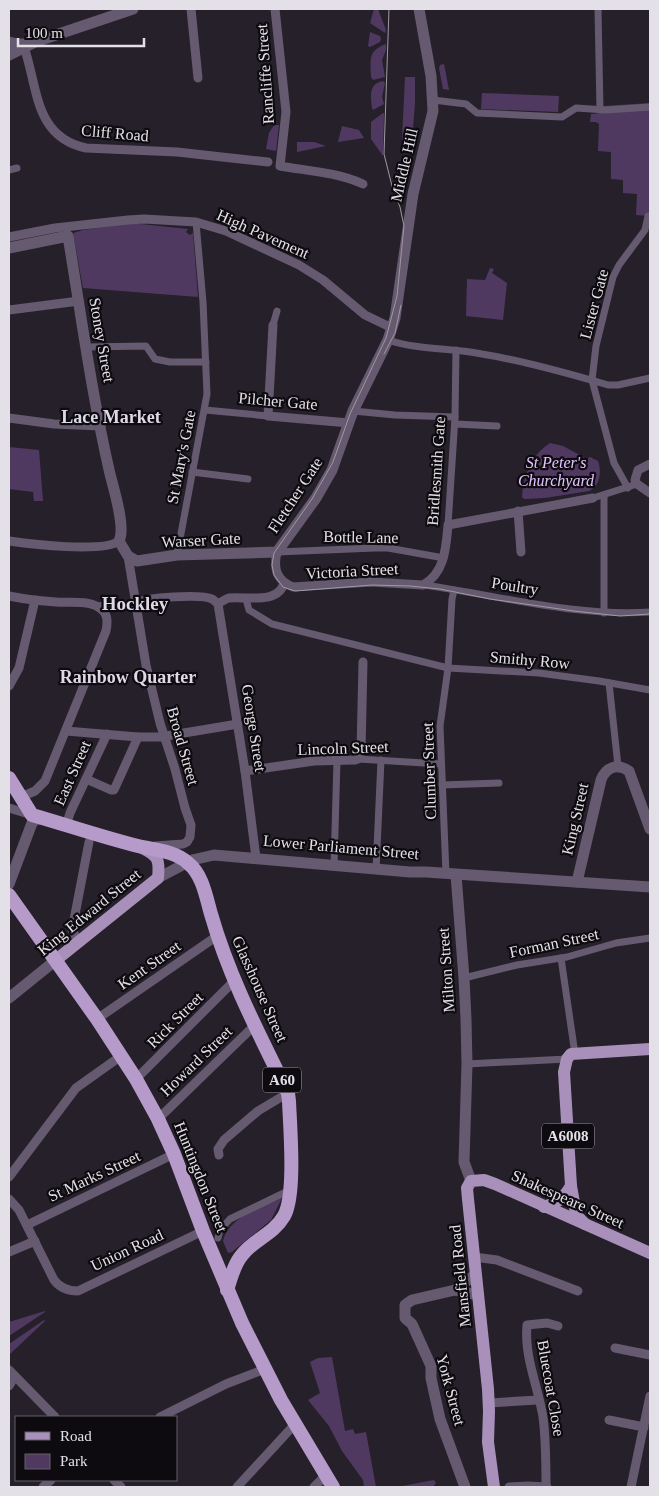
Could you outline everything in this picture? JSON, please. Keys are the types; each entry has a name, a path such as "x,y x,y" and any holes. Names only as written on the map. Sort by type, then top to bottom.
{"highway":[{"path":"9,778 21,797 37,816"},
{"name":"A60","path":"37,816 66,826 174,854 188,862"},
{"name":"Glasshouse Street","path":"188,862 199,876 217,936 234,982 288,1093 290,1190 285,1215 266,1236 240,1256 228,1290"},
{"name":"Huntingdon Street","path":"9,895 97,1018 136,1079 158,1119 174,1154 203,1232 265,1369 333,1487"}],"main road":[{"name":"King Edward Street","path":"56,960 158,878 159,864 156,856 139,846"},
{"path":"571,1056 650,1050"},
{"name":"A6008","path":"571,1056 564,1072 571,1186 578,1217 585,1224"},
{"name":"Shakespeare Street","path":"471,1181 484,1180 650,1252"},
{"name":"Mansfield Road","path":"471,1181 467,1192 489,1403 488,1442 494,1487"},
{"path":"544,1207 557,1203 571,1186"}],"street":[{"path":"9,54 35,42 133,9"},
{"path":"192,9 198,78"},
{"name":"Rancliffe Street","path":"275,9 286,112 280,166 330,173 353,179 363,184"},
{"name":"Middle Hill","path":"353,411 392,328 415,184 428,135 433,100 419,9"},
{"path":"598,9 600,110"},
{"path":"9,42 18,44 35,42"},
{"name":"Cliff Road","path":"24,47 45,120 54,132 72,144 86,148 210,155 268,162"},
{"path":"433,100 452,104 466,104 477,113 562,117 576,108 600,110 650,107"},
{"path":"9,170 17,168"},
{"name":"Lister Gate","path":"592,380 596,346 613,277 619,265 646,230 648,216 650,216"},
{"name":"High Pavement","path":"9,237 39,231 68,231 144,219 196,222 226,231 298,265 323,280 365,315 392,328"},
{"name":"St Mary's Gate","path":"178,555 207,394 203,302 196,222"},
{"path":"9,248 68,231"},
{"name":"Stoney Street","path":"68,231 78,301 121,530 119,541 128,556 136,603"},
{"path":"9,310 78,301"},
{"path":"268,416 273,325 277,311"},
{"path":"388,340 513,360 618,385 650,378"},
{"path":"87,347 146,346 155,359 170,362 206,362"},
{"name":"Bridlesmith Gate","path":"423,585 434,575 444,558 455,420 456,350"},
{"path":"592,380 614,463 628,488"},
{"name":"Pilcher Gate","path":"205,410 349,423"},
{"path":"353,411 455,420 497,426"},
{"name":"Fletcher Gate","path":"284,583 276,571 277,552 316,498 332,470 353,411"},
{"path":"9,418 54,424 101,426"},
{"path":"650,464 641,468 636,474 635,480 637,484 650,493"},
{"path":"192,472 248,479"},
{"path":"448,525 594,498 637,484"},
{"path":"604,495 604,612"},
{"path":"518,511 521,552"},
{"path":"9,541 86,547 112,545 119,541"},
{"name":"Bottle Lane","path":"277,552 388,548 444,558"},
{"name":"Warser Gate","path":"128,556 137,562 178,555 277,552"},
{"name":"Victoria Street","path":"284,583 300,588 371,582 423,585"},
{"path":"96,606 136,603 141,600 157,598 188,597 212,598 218,604 227,598 274,595 280,591 284,583"},
{"name":"Poultry","path":"423,585 521,602 604,612 650,612"},
{"name":"Clumber Street","path":"451,874 442,785 440,715 448,668 454,590"},
{"path":"9,596 35,600 86,603 96,606 107,617 106,631 44,781 35,791 21,797"},
{"name":"Smithy Row","path":"246,598 247,604 253,613 272,624 448,668 539,673 650,690"},
{"path":"9,686 18,668 35,600"},
{"name":"Broad Street","path":"136,603 146,665 191,825 190,836 187,842 183,844 139,846"},
{"name":"George Street","path":"218,604 246,771 256,858"},
{"path":"358,759 360,751 364,648"},
{"path":"609,683 618,766 629,771 633,778 650,829"},
{"path":"66,731 165,738 166,736 238,724"},
{"name":"East Street","path":"66,826 70,813 107,734"},
{"path":"86,779 114,790 138,737"},
{"name":"Lincoln Street","path":"246,771 314,760 358,759 441,764"},
{"path":"334,867 337,760"},
{"path":"376,870 381,760"},
{"name":"King Street","path":"577,882 601,780 607,770 618,766"},
{"path":"442,785 499,783"},
{"path":"9,808 37,816 32,822 9,884"},
{"path":"79,942 72,930 90,842"},
{"name":"Lower Parliament Street","path":"158,878 195,858 232,855 334,867 650,887"},
{"name":"Lower Parliament Street","path":"199,876 202,867 207,861 232,855"},
{"name":"Milton Street","path":"451,874 464,978 467,1064"},
{"name":"Kent Street","path":"97,1018 217,936"},
{"name":"Forman Street","path":"464,978 519,964 561,958 616,943 650,938"},
{"path":"467,1064 571,1056 561,958"},
{"name":"King Edward Street","path":"9,998 56,960"},
{"name":"Rick Street","path":"136,1079 234,982"},
{"name":"Howard Street","path":"158,1119 255,1025"},
{"path":"9,1177 76,1088 121,1056"},
{"name":"Mansfield Road","path":"467,1064 464,1162 471,1181"},
{"path":"218,1155 218,1149 224,1140 258,1111 288,1093"},
{"name":"St Marks Street","path":"27,1225 174,1154"},
{"path":"218,1238 220,1230 230,1219 290,1190"},
{"path":"9,1199 19,1210 35,1241 9,1252"},
{"name":"Union Road","path":"35,1241 54,1280 63,1288 78,1291 203,1232"},
{"path":"474,1257 497,1260 578,1291"},
{"path":"455,1290 476,1274"},
{"path":"455,1290 478,1295"},
{"name":"York Street","path":"455,1290 412,1300 406,1303 401,1317 412,1324 431,1366 431,1378 438,1414 465,1487"},
{"name":"Bluecoat Close","path":"547,1487 546,1446 542,1416 529,1359 526,1320 558,1326"},
{"path":"615,1348 650,1355"},
{"path":"162,1416 226,1384 265,1369"},
{"path":"9,1386 12,1373"},
{"path":"12,1373 54,1416"},
{"path":"631,1487 650,1396"},
{"path":"489,1403 538,1400"},
{"path":"609,1420 644,1427"},
{"path":"237,1487 295,1424"},
{"path":"314,1487 326,1475"},
{"path":"509,1487 547,1487"}],"green space":[{"path":"374,9 378,9 386,30 385,33 370,23"},
{"path":"370,32 380,36 381,39 380,42 370,47 368,46"},
{"path":"386,44 382,60 385,77 373,80 371,77 371,57 376,50"},
{"path":"444,64 449,90 443,89 439,68 440,65"},
{"path":"405,77 415,77 412,140 402,140"},
{"path":"383,81 385,83 382,97 384,104 373,110 371,95 373,88"},
{"path":"482,93 559,96 558,112 481,109"},
{"path":"650,103 650,216 636,215 637,194 623,193 623,180 611,179 611,152 598,151 599,124 590,122 591,114 602,113 603,106"},
{"path":"383,113 383,156 371,139 371,122"},
{"path":"274,125 279,125 276,151 266,149 269,133"},
{"path":"342,126 359,130 364,138 338,142"},
{"path":"297,142 314,142 326,146 297,152"},
{"path":"131,223 188,229 186,232 190,235 193,233 198,297 83,288 73,233"},
{"path":"490,268 494,269 492,273 507,283 503,320 466,316 467,279 485,280"},
{"name":"St Peter's Churchyard","path":"550,443 563,446 587,459 590,457 598,461 599,478 593,489 545,498 524,499 522,497 527,473 533,460"},
{"path":"9,447 39,450 43,501 34,501 33,492 9,489"},
{"path":"282,1198 271,1220 232,1252 228,1253 223,1241 226,1232 232,1225 256,1209"},
{"path":"45,1312 9,1336 9,1322"},
{"path":"45,1321 9,1355 9,1344"},
{"path":"332,1357 345,1431 353,1429 355,1434 366,1432 376,1487 364,1487 363,1480 342,1451 329,1426 308,1400 320,1393 310,1362 318,1358"},
{"path":"434,1480 436,1483 433,1487 397,1487"}],"tram line":[{"path":"389,9 384,154 404,226 397,296 386,338 350,414 333,462 312,499 274,553 272,565 274,575 283,587 295,591 372,585 410,586 440,589 490,599 574,611 620,616 650,614"},
{"path":"384,354 395,333 401,305"}],"district":[{"name":"Lace Market","path":"111,417"},
{"name":"Hockley","path":"135,603"},
{"name":"Rainbow Quarter","path":"128,677"}]}
